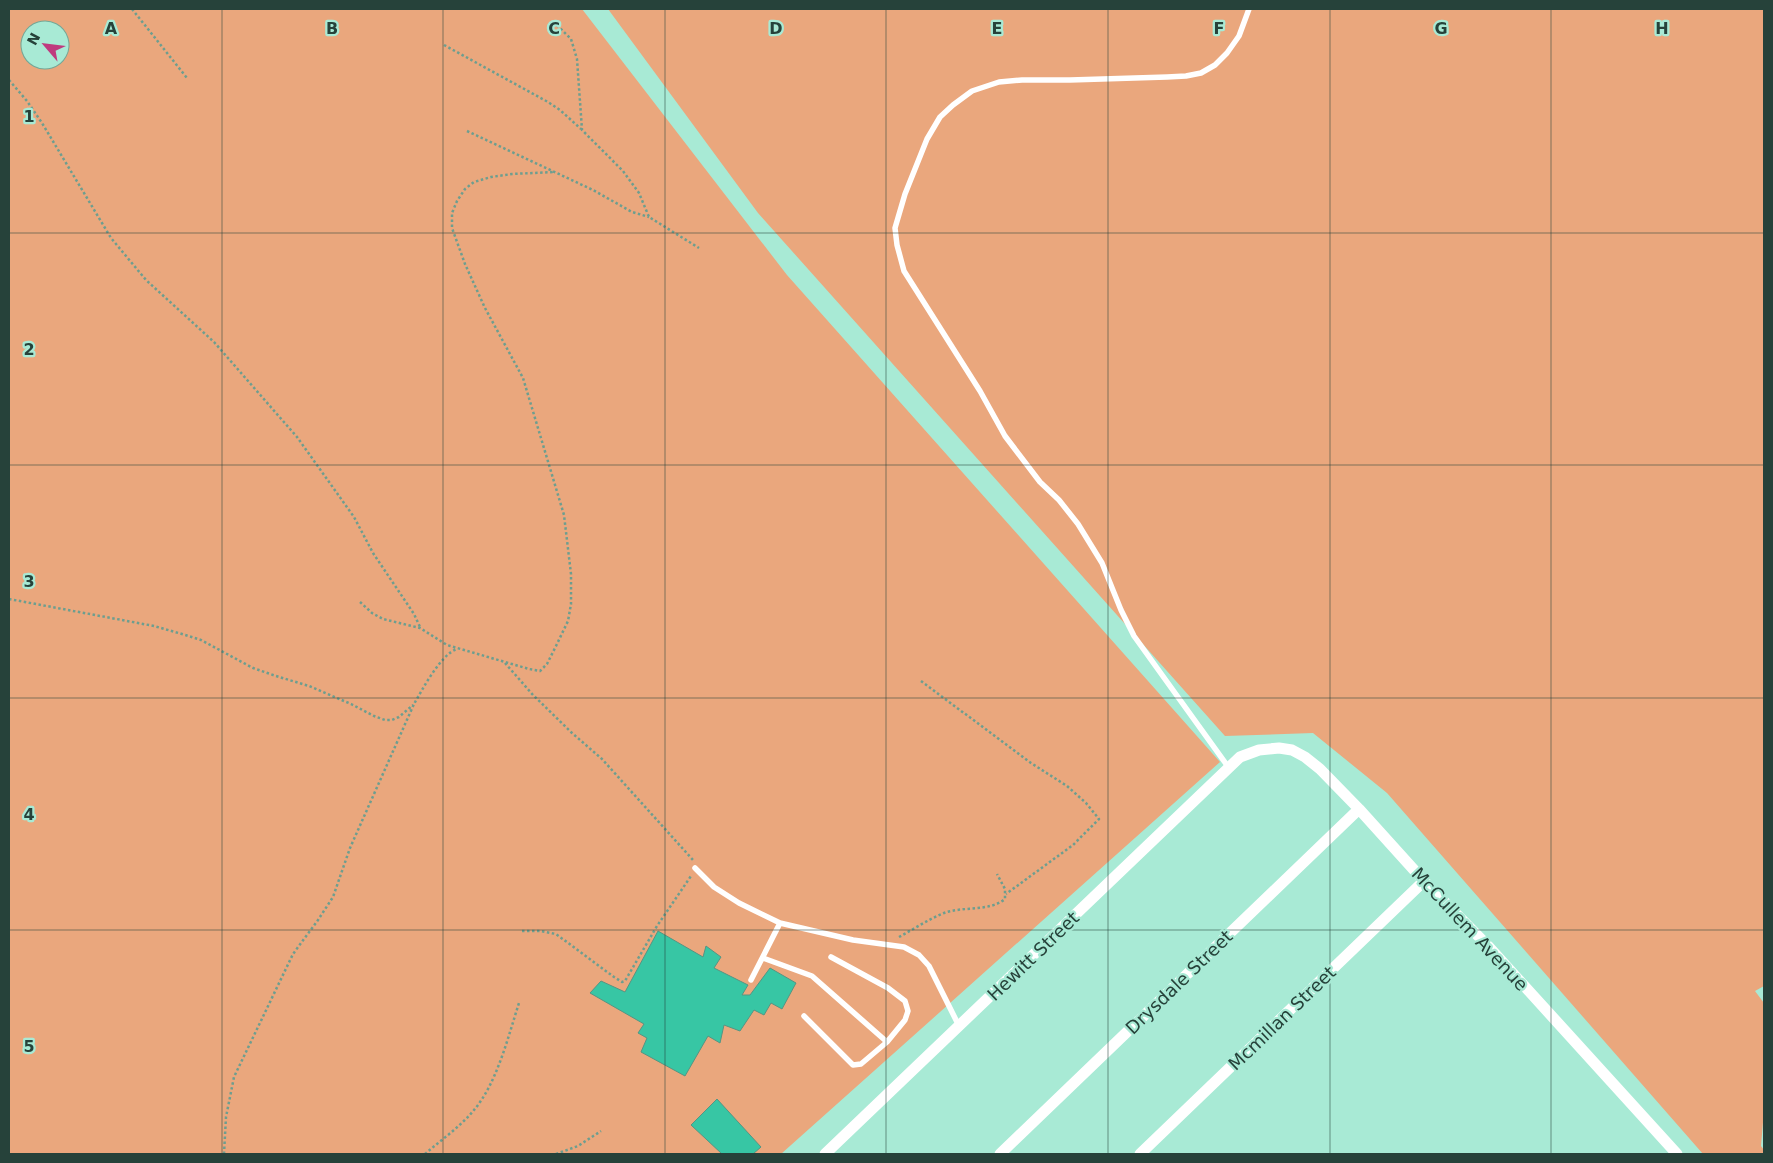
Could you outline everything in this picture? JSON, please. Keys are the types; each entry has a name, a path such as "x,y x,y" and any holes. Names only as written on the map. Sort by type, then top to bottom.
{"street":[{"name":"McCullem Avenue","path":"1240,757 1259,750 1279,748 1292,750 1305,757 1320,769 1424,881 1488,946 1678,1154"},
{"name":"Hewitt Street","path":"825,1154 1240,757"},
{"name":"Drysdale Street","path":"1000,1154 1359,809"},
{"name":"Mcmillan Street","path":"1140,1154 1424,881"}],"lane":[{"path":"1229,768 1134,636 1120,610 1102,563 1078,524 1059,500 1040,482 1005,436 980,391 904,271 896,245 895,228 905,194 927,139 940,117 972,91 999,82 1022,80 1167,77 1201,73 1214,65 1239,36 1249,9"},
{"path":"695,868 714,887 739,903 780,923 853,940 904,947 919,955 929,966 959,1026"},
{"path":"751,980 780,923"},
{"path":"804,1016 853,1065 861,1064 887,1042 905,1020 908,1011 905,1001 888,988 831,957"},
{"path":"763,958 812,976 887,1042"}],"path":[{"path":"132,9 187,78"},
{"path":"557,25 571,39 577,59 582,130"},
{"path":"444,44 560,110 623,171 639,193 649,217"},
{"path":"9,80 37,116 111,238 146,280 214,342 297,437 354,517 373,553 414,614 421,628"},
{"path":"467,131 594,190 632,212 649,217 699,248"},
{"path":"360,602 372,613 383,619 421,628 446,645 540,671 547,664 568,621 571,604 570,564 564,515 523,378 484,308 452,228 452,214 457,202 465,189 474,182 512,174 554,172"},
{"path":"9,599 154,626 201,640 253,668 309,686 385,720 399,717 414,704"},
{"path":"224,1154 226,1117 234,1077 293,954 333,897 350,848 414,704 445,658 453,650 459,649"},
{"path":"504,662 533,695 602,759 692,859 695,868 656,926 625,981 622,982 614,977 556,934 541,931 522,932"},
{"path":"884,944 943,914 956,910 985,907 1002,902 1006,894 1073,844 1099,819 1086,803 1067,786 1031,763 921,681"},
{"path":"997,874 1006,894"},
{"path":"425,1154 475,1110 496,1071 519,1003"},
{"path":"556,1154 578,1146 601,1131"}],"shaded area":[{"path":"9,9 582,9 787,275 1220,762 781,1154 9,1154"},
{"path":"608,9 1764,9 1764,986 1755,991 1764,1003 1764,1110 1761,1146 1764,1154 1703,1154 1387,793 1313,733 1225,736 758,213"}],"building":[{"path":"658,931 703,957 706,946 721,957 714,968 748,985 742,995 750,995 770,968 796,983 782,1009 771,1003 764,1015 754,1010 740,1031 724,1025 720,1043 708,1036 685,1076 641,1052 647,1038 638,1033 644,1024 590,993 601,981 625,992"},
{"path":"717,1099 761,1147 753,1154 722,1154 691,1125"}]}
